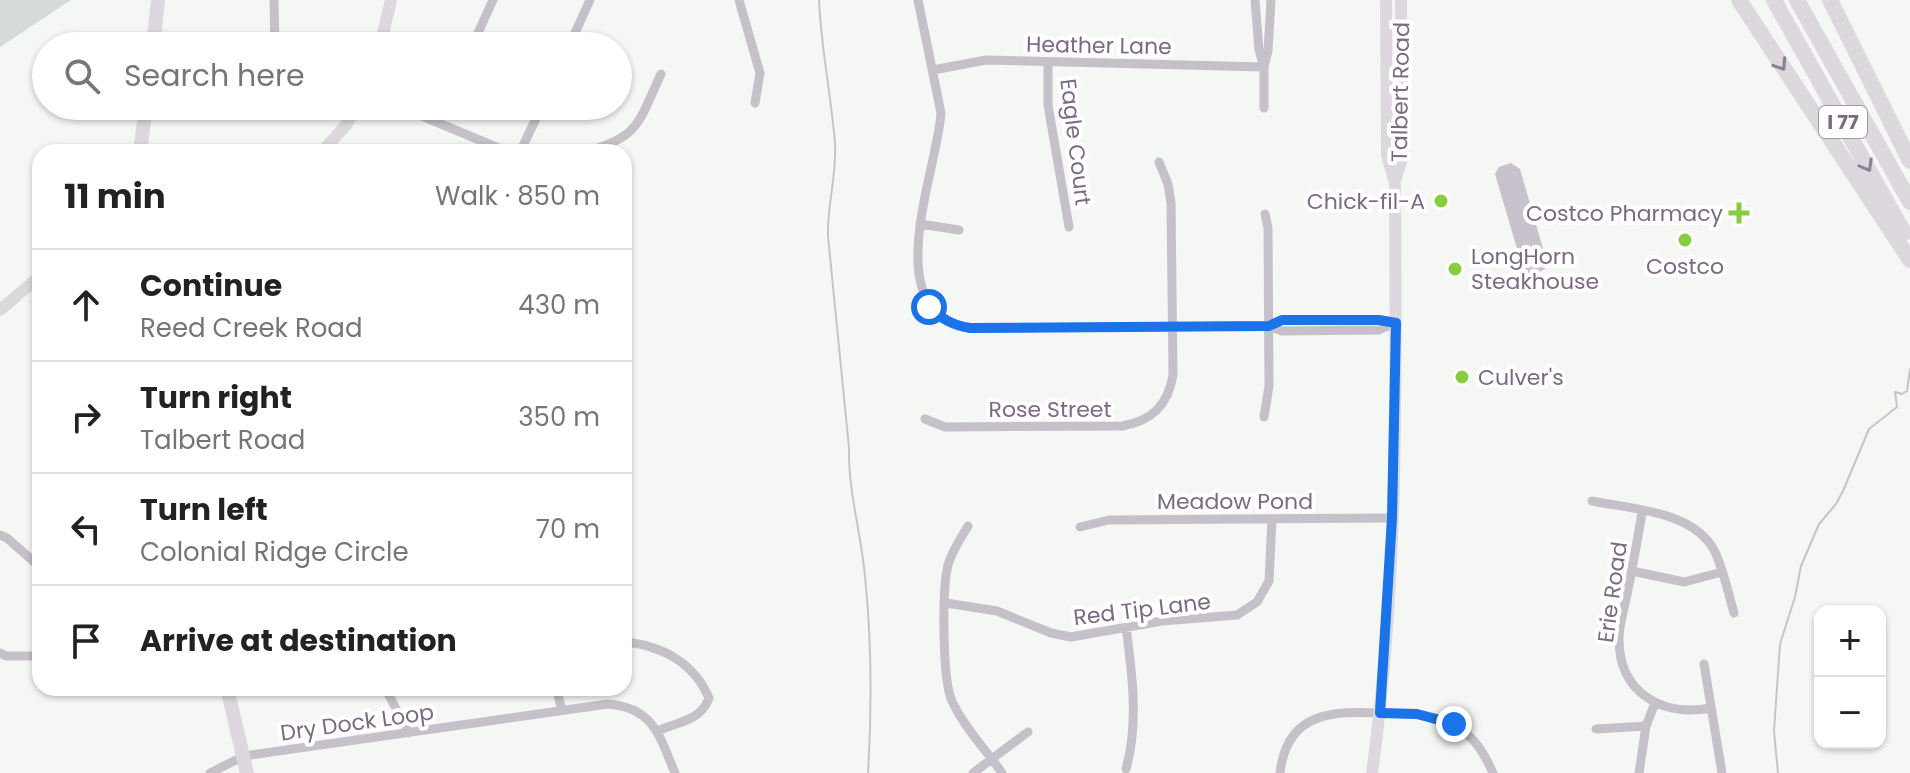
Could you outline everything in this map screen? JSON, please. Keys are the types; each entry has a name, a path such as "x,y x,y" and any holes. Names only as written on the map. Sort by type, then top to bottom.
{"highway":[{"path":"1739,0 1910,260"},
{"name":"I 77","path":"1774,0 1910,245"},
{"name":"I 77","path":"1797,0 1910,202"},
{"path":"1830,0 1910,161"}],"main road":[{"path":"155,32 158,0"},
{"path":"141,144 144,120"},
{"path":"229,696 247,773"}],"street":[{"path":"274,0 275,32"},
{"path":"383,32 391,0"},
{"path":"478,32 493,0"},
{"path":"575,32 590,0"},
{"path":"739,0 760,73 755,103"},
{"path":"918,0 941,113 920,224 919,277 929,307 940,318 970,328 1269,326 1282,320 1379,320 1396,323"},
{"path":"1255,0 1259,50 1264,67"},
{"path":"1264,108 1264,67 1271,0"},
{"name":"Talbert Road","path":"1372,773 1380,713 1392,518 1396,323 1395,184 1387,155 1386,0"},
{"name":"Talbert Road","path":"1395,184 1403,155 1401,0"},
{"path":"1386,29 1395,108 1402,116"},
{"name":"Heather Lane","path":"933,70 979,60 1264,67"},
{"name":"Eagle Court","path":"1048,62 1048,105 1069,227"},
{"path":"609,144 621,140 633,130 661,74"},
{"path":"329,144 349,120"},
{"path":"431,120 489,144"},
{"path":"524,144 535,120"},
{"name":"Rose Street","path":"925,419 945,427 1122,426 1138,424 1163,405 1173,375 1171,194 1159,162"},
{"path":"1264,417 1269,386 1268,228 1265,214"},
{"path":"920,224 959,230"},
{"path":"0,310 32,283"},
{"path":"1592,501 1679,519 1693,526 1714,549 1734,613"},
{"name":"Erie Road","path":"1642,512 1619,636 1620,651 1627,676 1655,703"},
{"name":"Meadow Pond","path":"1080,527 1109,520 1392,518"},
{"name":"Red Tip Lane","path":"946,603 997,611 1060,635 1082,636 1162,621 1237,615 1250,608 1269,581 1272,519"},
{"path":"968,526 949,564 947,684 960,714 1002,773"},
{"path":"0,535 32,560"},
{"path":"1632,571 1684,582 1722,572"},
{"path":"1126,627 1133,689 1131,746 1126,769"},
{"path":"632,643 671,654 702,681 709,698 705,710 694,718 657,731"},
{"path":"0,653 6,656 32,656"},
{"path":"1704,664 1722,773"},
{"path":"389,696 409,733"},
{"path":"558,696 562,710"},
{"path":"1639,773 1646,726 1655,703 1682,710 1711,708"},
{"name":"Dry Dock Loop","path":"210,773 244,756 608,704 638,710 657,731 675,773"},
{"path":"1280,773 1288,742 1306,723 1338,712 1417,714 1454,724 1476,741 1493,773"},
{"path":"1596,729 1646,726"},
{"path":"973,773 1028,732"}],"shaded area":[{"path":"0,0 71,0 0,47"},
{"path":"1511,163 1520,169 1546,259 1545,269 1535,274 1525,273 1523,269 1495,174 1499,167"}],"waterway":[{"path":"819,0 835,143 828,236 851,480 869,626 871,699 868,773"},
{"path":"1778,773 1774,731 1780,644 1801,566 1819,524 1843,491 1869,429 1897,407 1895,392 1902,394 1907,391 1910,369"}],"place":[{"name":"Chick-fil-A","path":"1441,201"},
{"name":"Costco Pharmacy","path":"1739,213"},
{"name":"Costco","path":"1685,240"},
{"name":"LongHorn Steakhouse","path":"1455,269"},
{"name":"Culver's","path":"1462,377"}],"route":[{"path":"929,307 940,318 970,328 1269,326 1282,320 1379,320 1396,323 1392,518 1380,713 1417,714 1454,724"}]}
